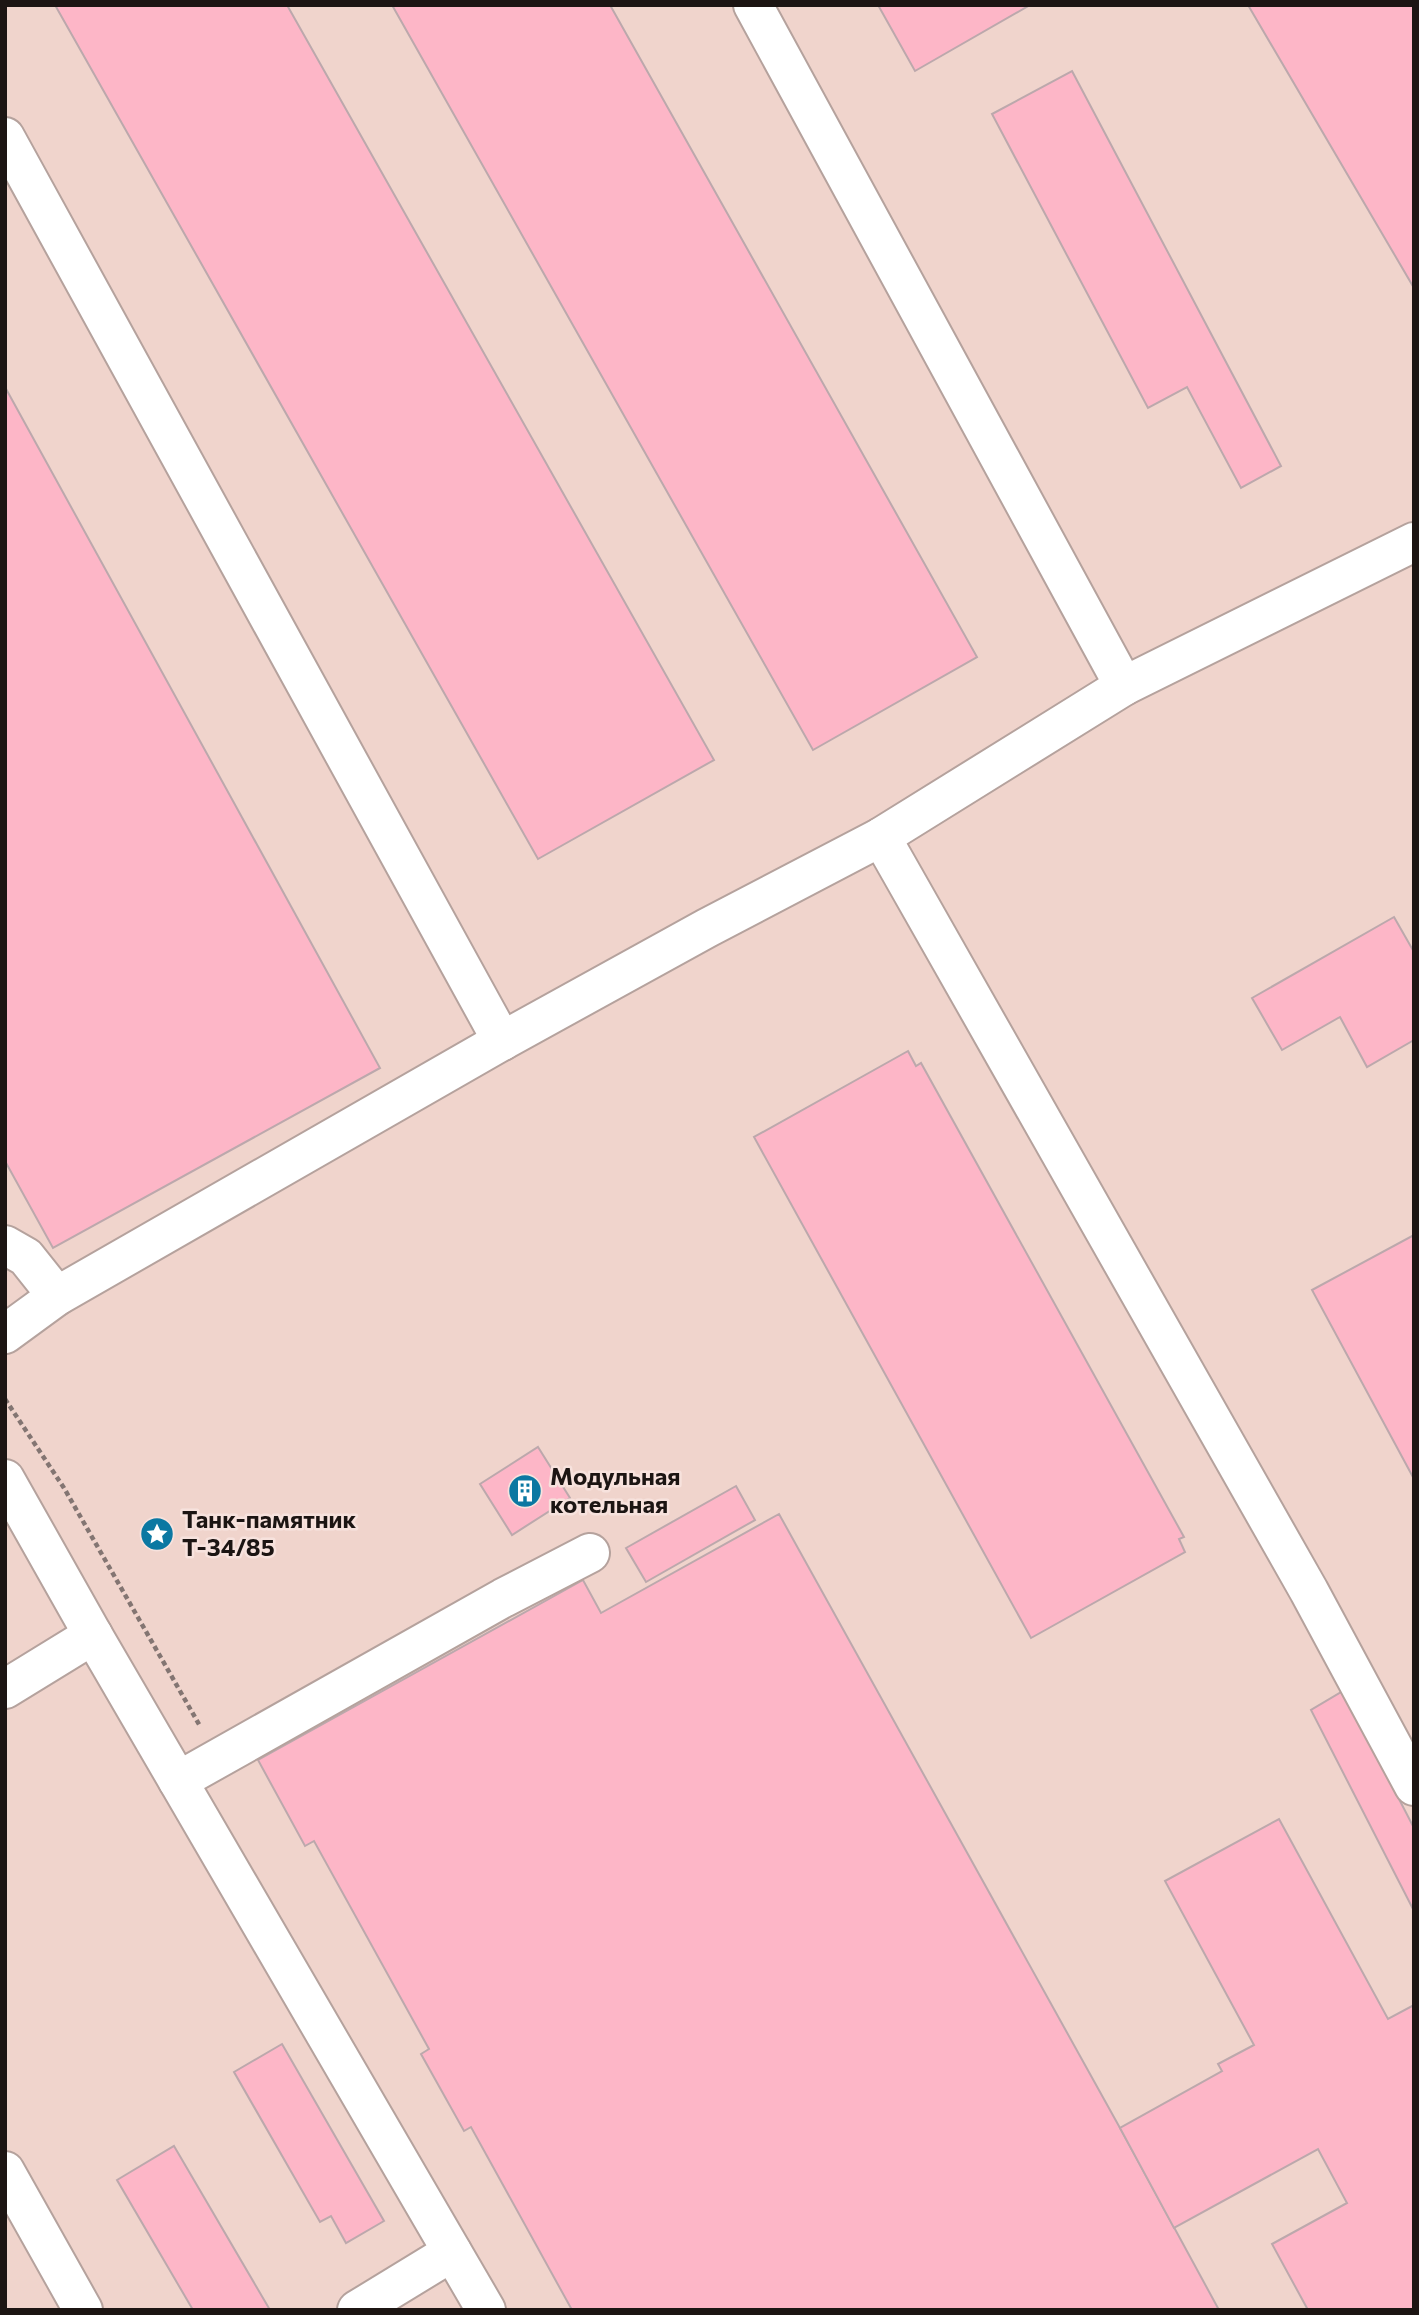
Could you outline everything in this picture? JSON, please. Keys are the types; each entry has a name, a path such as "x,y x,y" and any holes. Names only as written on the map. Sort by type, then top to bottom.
{"lane":[{"path":"753,5 1124,685"},
{"path":"5,137 502,1041"},
{"path":"5,1334 57,1296 502,1041 707,928 881,837 1124,685 1414,542"},
{"path":"881,837 1309,1591 1414,1786"},
{"path":"5,1245 26,1257 57,1296"},
{"path":"5,1479 486,2310"},
{"path":"178,1781 503,1598 590,1553"},
{"path":"5,1689 93,1635"},
{"path":"5,2171 83,2310"},
{"path":"357,2310 452,2252"}],"path":[{"path":"5,1399 64,1488 218,1759"}],"shaded area":[{"path":"5,5 1414,5 1414,2310 5,2310"}],"building":[{"path":"55,5 287,5 714,760 538,859"},
{"path":"392,5 610,5 977,657 813,750"},
{"path":"878,5 1030,5 915,71"},
{"path":"1248,5 1414,5 1414,288"},
{"path":"1072,71 1281,466 1241,488 1187,387 1148,408 992,114"},
{"path":"5,387 380,1068 53,1248 5,1161"},
{"path":"1394,917 1414,952 1414,1040 1367,1067 1340,1017 1282,1050 1252,998"},
{"path":"908,1051 916,1066 921,1063 1184,1537 1179,1539 1185,1552 1031,1638 754,1137"},
{"path":"1414,1235 1414,1479 1312,1290"},
{"name":"Модульная котельная","path":"538,1447 570,1498 512,1535 480,1484"},
{"path":"736,1486 755,1520 646,1582 626,1548"},
{"path":"779,1514 1219,2310 572,2310 471,2127 464,2131 421,2054 429,2049 314,1841 305,1846 258,1760 583,1580 601,1613"},
{"path":"1343,1691 1414,1828 1414,1911 1311,1710"},
{"path":"1279,1819 1388,2019 1414,2005 1414,2310 1308,2310 1272,2244 1347,2203 1318,2149 1174,2228 1120,2128 1222,2071 1218,2064 1254,2045 1165,1881"},
{"path":"282,2044 384,2221 346,2243 331,2216 320,2222 234,2072"},
{"path":"174,2146 270,2310 193,2310 117,2180"}],"place":[{"name":"Модульная котельная","path":"525,1491"},
{"name":"Танк-памятник Т-34/85","path":"157,1534"}]}
